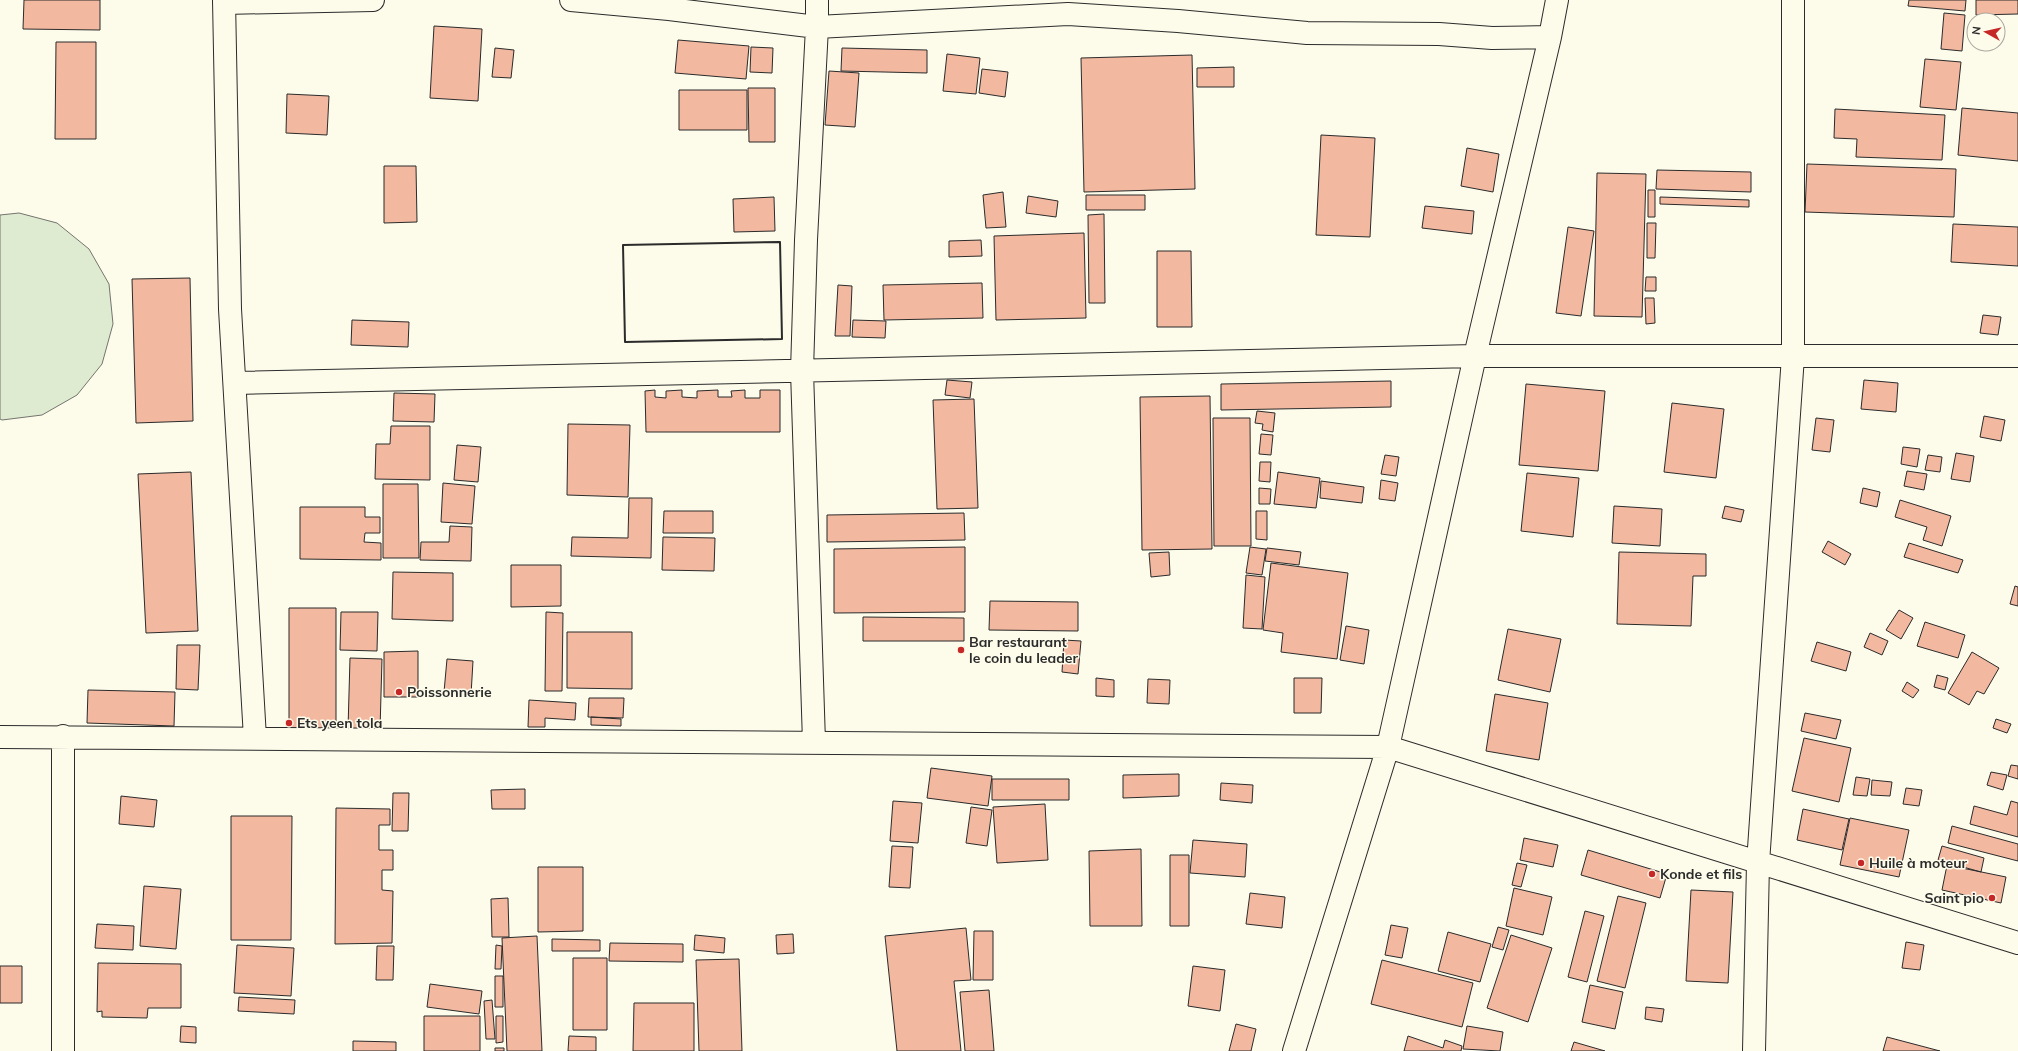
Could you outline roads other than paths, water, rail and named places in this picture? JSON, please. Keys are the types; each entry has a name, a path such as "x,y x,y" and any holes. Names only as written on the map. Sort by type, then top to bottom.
{"street":[{"path":"255,738 230,309 224,2 373,0"},
{"path":"571,0 669,9 817,28 1068,14 1178,21 1307,33 1439,34 1492,38 1550,37"},
{"path":"814,742 802,371 806,240 817,28 816,0"},
{"path":"1294,1051 1388,747 1475,356 1550,37 1557,0"},
{"path":"1754,1051 1758,863 1794,356 1793,0"},
{"path":"235,383 1475,356 2018,356"},
{"path":"0,737 63,736 1388,747 2018,943"},
{"path":"63,736 63,1051"}],"place":[{"name":"Bar restaurant le coin du leader","path":"961,650"},
{"name":"Poissonnerie","path":"399,692"},
{"name":"Ets yeen tola","path":"289,723"},
{"name":"Huile à moteur","path":"1861,863"},
{"name":"Konde et fils","path":"1652,874"},
{"name":"Saint pio","path":"1992,898"}]}
